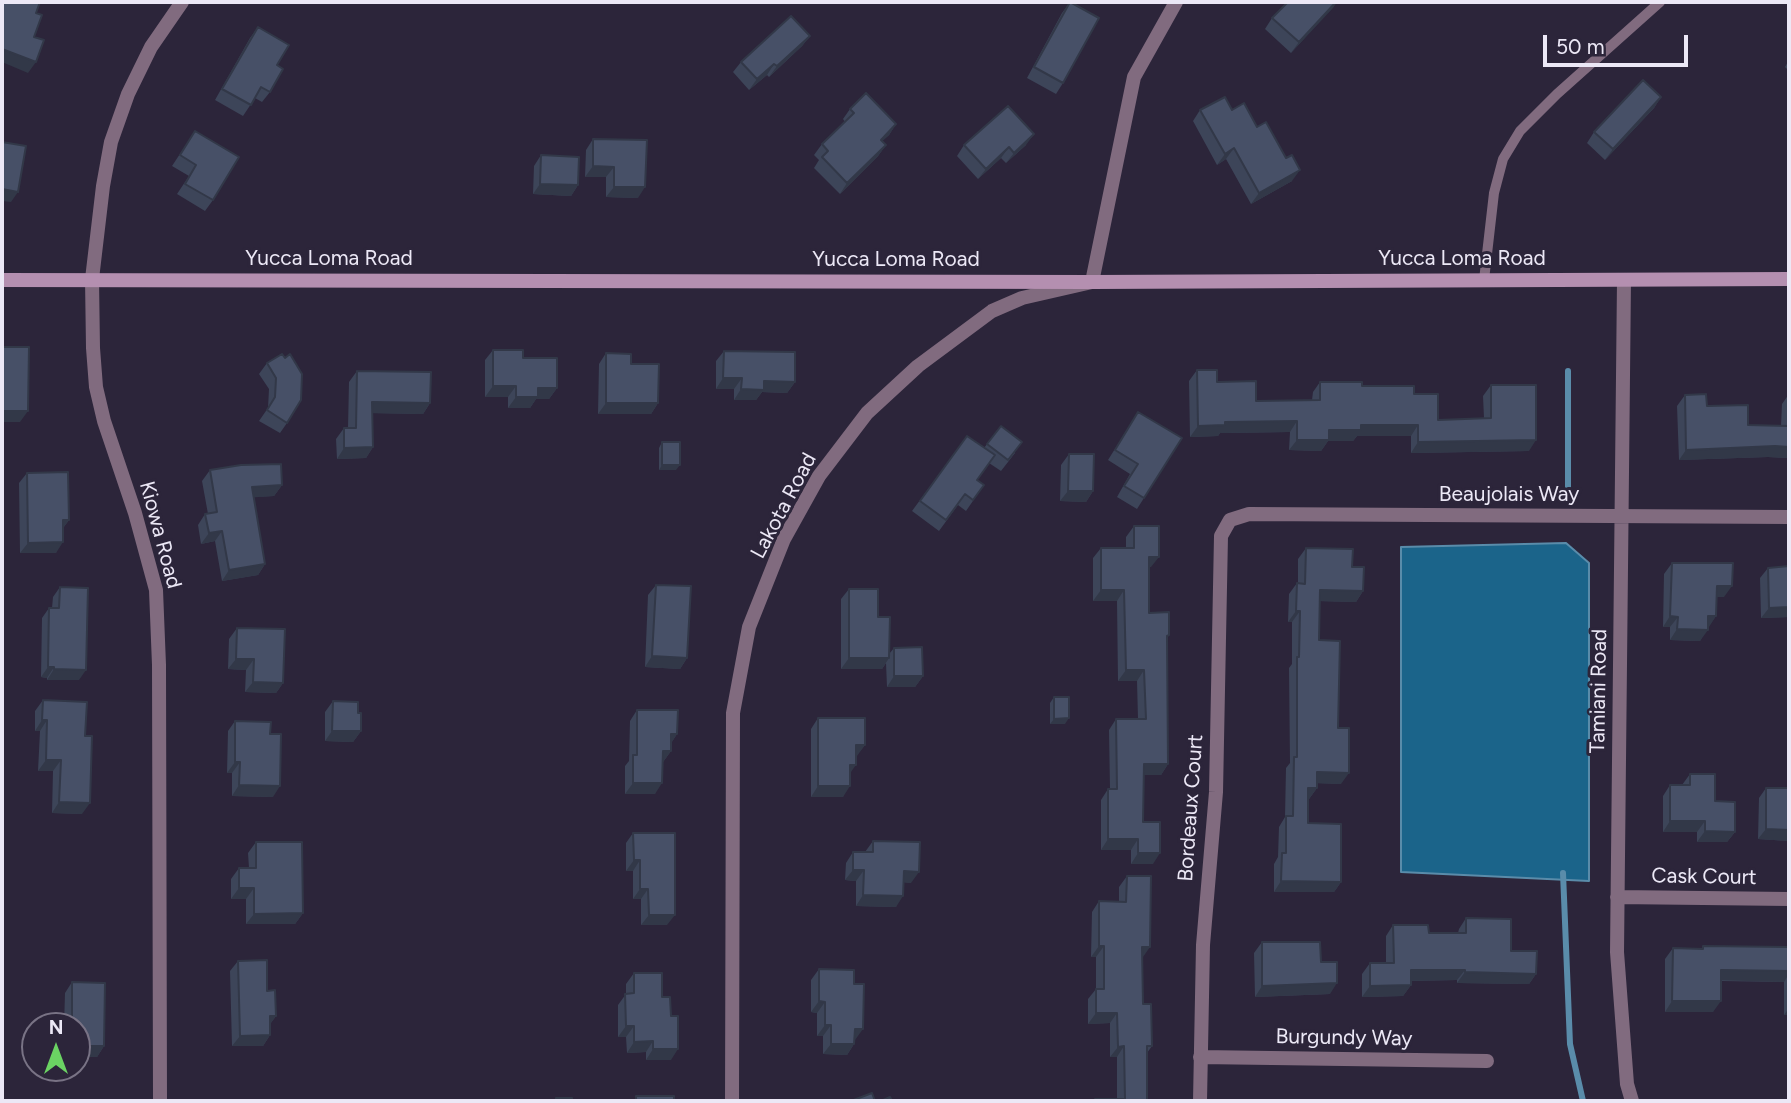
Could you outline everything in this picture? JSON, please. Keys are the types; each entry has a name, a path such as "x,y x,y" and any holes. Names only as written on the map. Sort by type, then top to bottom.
{"main road":[{"name":"Yucca Loma Road","path":"2,280 1092,282 1789,279"}],"street":[{"name":"Kiowa Road","path":"160,1101 159,664 156,590 96,387 92,279 111,142 151,47 182,2"},
{"path":"1092,282 1134,78 1168,12 1176,2"},
{"name":"Tamiani Road","path":"1624,280 1618,965 1627,1084 1632,1101"},
{"name":"Lakota Road","path":"732,1101 733,713 749,627 784,539 819,476 867,413 918,366 992,311 1022,298 1092,282"},
{"name":"Beaujolais Way","path":"1230,520 1249,514 1789,517"},
{"name":"Bordeaux Court","path":"1200,1101 1202,945 1216,792 1221,536 1230,520"},
{"name":"Cask Court","path":"1618,897 1789,899"},
{"name":"Burgundy Way","path":"1200,1057 1487,1061"}],"lane":[{"path":"1484,280 1494,193 1503,159 1520,131 1557,94 1660,2"}],"water":[{"path":"1566,543 1589,563 1589,881 1401,872 1401,547"}],"building":[{"path":"2,2 40,2 36,13 42,15 34,37 44,40 36,62 2,49"},
{"path":"1070,2 1099,18 1063,83 1034,67"},
{"path":"1288,2 1336,2 1299,42 1272,18"},
{"path":"791,16 810,36 777,66 774,64 757,79 741,62"},
{"path":"258,27 289,45 277,65 283,69 270,92 261,87 251,105 222,89"},
{"path":"1643,80 1661,97 1613,149 1594,132"},
{"path":"866,93 896,124 881,140 886,145 847,183 822,157 828,151 822,144 854,113 850,109"},
{"path":"1225,97 1232,110 1244,103 1257,127 1266,122 1286,158 1292,155 1300,170 1259,193 1234,148 1225,154 1200,110"},
{"path":"1008,106 1034,134 1014,153 1009,147 986,169 964,145"},
{"path":"195,131 239,157 213,200 185,184 196,165 180,155"},
{"path":"593,139 647,140 645,187 614,187 614,167 593,166"},
{"path":"2,142 26,146 18,192 2,189"},
{"path":"541,155 579,157 578,185 540,184"},
{"path":"2,347 29,347 28,411 2,411"},
{"path":"493,350 523,350 523,358 557,358 557,388 538,388 538,397 516,397 516,386 493,386"},
{"path":"724,351 795,352 795,382 764,381 764,390 741,389 742,378 723,378"},
{"path":"606,353 631,354 631,364 659,364 658,403 606,403"},
{"path":"282,354 285,358 290,354 302,374 301,400 287,423 267,410 275,397 276,378 267,363"},
{"path":"1197,370 1217,370 1217,382 1256,381 1256,401 1320,400 1320,382 1362,382 1362,386 1414,386 1414,394 1438,394 1438,420 1491,418 1491,385 1536,385 1536,440 1418,442 1418,425 1361,425 1361,430 1329,430 1329,440 1297,440 1297,421 1225,422 1225,425 1198,426"},
{"path":"357,371 431,372 430,403 372,402 373,447 344,448 344,428 356,428"},
{"path":"1706,394 1707,406 1748,405 1748,425 1788,426 1789,394 1789,447 1686,450 1685,395"},
{"path":"1138,412 1182,438 1144,498 1124,486 1138,464 1115,450"},
{"path":"1001,426 1022,442 1008,460 987,444"},
{"path":"967,436 995,455 977,480 984,485 973,500 965,494 946,520 920,501"},
{"path":"662,442 680,442 680,465 662,465"},
{"path":"1069,454 1094,454 1093,491 1068,491"},
{"path":"281,464 282,485 252,487 265,564 229,570 222,531 209,533 205,514 217,512 210,470 241,465"},
{"path":"68,472 69,520 63,520 63,542 28,543 27,473"},
{"path":"1134,526 1159,526 1159,557 1149,557 1149,613 1169,612 1168,764 1144,764 1143,822 1160,822 1160,853 1138,853 1138,839 1108,839 1108,789 1117,789 1116,719 1146,719 1144,670 1126,670 1124,590 1101,590 1101,548 1134,548"},
{"path":"1306,548 1353,549 1352,567 1364,567 1363,591 1320,590 1319,640 1340,641 1338,728 1349,728 1349,773 1317,772 1317,788 1308,788 1308,823 1341,824 1341,882 1281,881 1282,853 1286,853 1286,816 1293,816 1300,611 1296,611 1297,583 1305,584"},
{"path":"1672,563 1733,563 1732,586 1717,586 1716,616 1708,616 1708,630 1677,629 1678,617 1670,616"},
{"path":"1789,566 1789,607 1769,608 1768,568"},
{"path":"656,585 691,586 687,658 652,656"},
{"path":"60,587 88,588 86,670 48,667 49,608 59,608"},
{"path":"849,589 878,589 878,617 890,617 889,658 849,658"},
{"path":"237,628 285,629 283,683 253,682 254,659 236,659"},
{"path":"922,647 923,676 894,676 894,648"},
{"path":"1054,697 1069,697 1069,718 1054,719"},
{"path":"43,700 87,702 85,736 92,736 90,803 59,802 61,760 46,760 47,720 42,720"},
{"path":"333,701 358,702 361,731 332,731"},
{"path":"637,710 678,710 677,734 671,734 671,751 663,751 662,783 633,783 633,755 637,755"},
{"path":"818,718 865,718 865,745 856,745 856,765 850,765 850,786 818,786"},
{"path":"235,721 271,722 270,734 281,734 280,786 239,785 240,762 235,762"},
{"path":"1690,774 1715,774 1715,801 1735,802 1735,832 1705,831 1705,821 1670,821 1670,785 1690,785"},
{"path":"1766,788 1789,788 1789,830 1766,829"},
{"path":"633,833 675,833 675,915 649,915 648,889 640,889 640,860 634,860"},
{"path":"873,841 920,842 919,872 904,871 903,896 863,895 864,870 853,870 853,852 873,852"},
{"path":"256,842 302,842 303,913 254,914 254,888 239,888 239,868 256,868"},
{"path":"1127,876 1151,876 1150,947 1142,947 1143,1004 1151,1004 1152,1046 1147,1046 1147,1101 1095,1101 1125,1099 1124,1046 1118,1047 1117,1013 1096,1013 1096,989 1104,989 1104,946 1099,946 1099,901 1126,902"},
{"path":"1466,918 1511,919 1511,951 1537,951 1536,974 1411,970 1411,985 1370,986 1370,963 1394,963 1393,925 1428,925 1429,933 1466,933"},
{"path":"1262,942 1320,942 1321,962 1337,962 1337,983 1262,986"},
{"path":"1703,946 1789,947 1789,971 1721,970 1721,1001 1672,1001 1673,948 1703,949"},
{"path":"267,960 267,991 275,990 276,1016 270,1016 270,1035 240,1036 238,961"},
{"path":"819,969 854,970 854,984 864,984 863,1029 855,1029 854,1044 831,1044 831,1025 825,1025 825,1002 819,1001"},
{"path":"634,973 662,973 662,997 670,997 671,1016 678,1016 678,1049 653,1049 653,1041 634,1042 634,1026 626,1026 625,994 634,993"},
{"path":"72,982 105,983 104,1046 91,1046 91,1012 72,1012"},
{"path":"872,1093 875,1101 851,1101"},
{"path":"636,1096 674,1096 674,1101 636,1101"},
{"path":"556,1098 572,1098 572,1101 556,1101"}],"waterway":[{"path":"1568,371 1568,491"},
{"path":"1563,873 1570,1044 1583,1101"}]}
